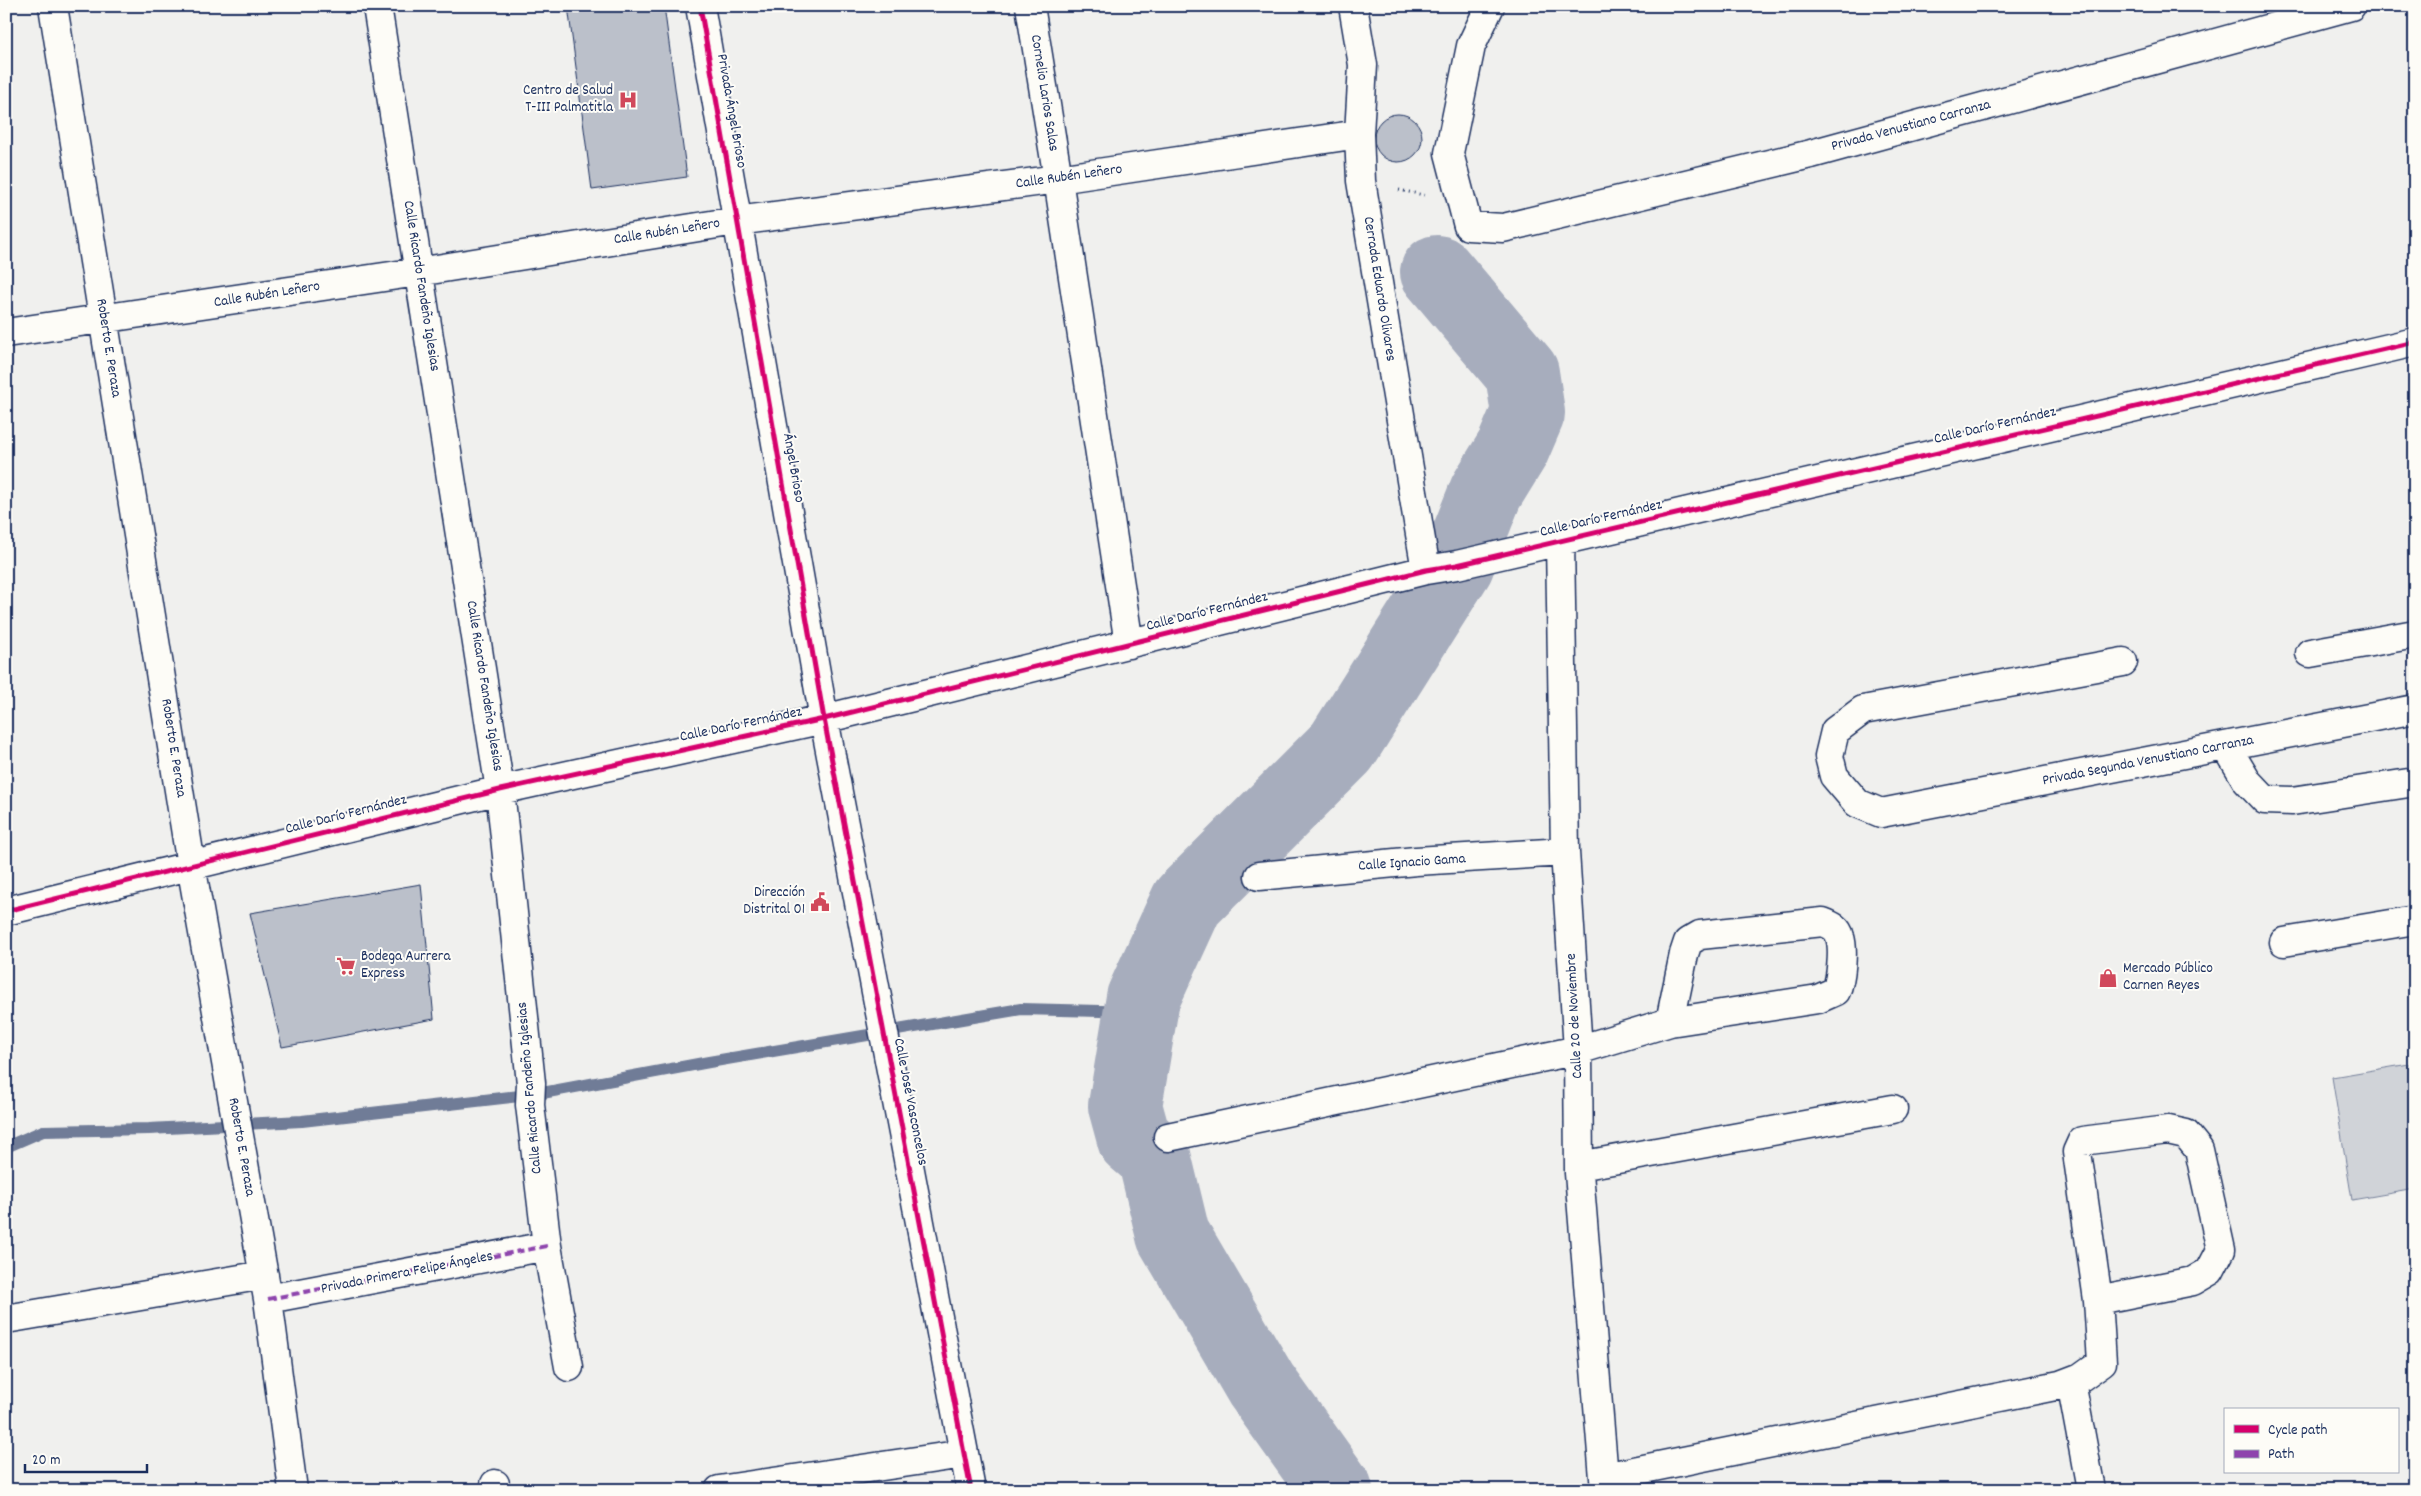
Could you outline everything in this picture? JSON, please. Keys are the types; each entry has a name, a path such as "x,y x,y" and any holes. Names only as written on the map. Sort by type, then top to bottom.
{"street":[{"name":"Roberto E. Peraza","path":"52,6 192,865 266,1287 293,1490"},
{"name":"Calle Ricardo Fandeño Iglesias","path":"377,6 500,790 547,1246 569,1367"},
{"name":"Privada Ángel Brioso","path":"700,6 736,221"},
{"name":"Cornelio Larios Salas","path":"1030,6 1128,644"},
{"name":"Cerrada Eduardo Olivares","path":"1353,6 1363,65 1359,134 1361,181 1426,570"},
{"path":"1465,213 1449,153 1470,46 1490,6"},
{"name":"Privada Venustiano Carranza","path":"1465,213 1503,228 1801,156 2352,6"},
{"name":"Calle Rubén Leñero","path":"6,332 104,320 736,221 1058,179 1359,134"},
{"name":"Ángel Brioso","path":"736,221 824,719"},
{"name":"Calle Darío Fernández","path":"6,911 500,790 824,719 1426,570 1457,566 2415,342"},
{"name":"Calle 20 de Noviembre","path":"1560,541 1565,852 1578,1050 1579,1166 1604,1484"},
{"path":"2310,653 2415,634"},
{"name":"Privada Segunda Venustiano Carranza","path":"2123,662 1863,710 1835,731 1830,756 1834,776 1857,803 1881,813 2415,709"},
{"name":"Calle José Vasconcelos","path":"824,719 971,1490"},
{"path":"2226,746 2248,781 2265,800 2292,801 2415,782"},
{"name":"Calle Ignacio Gama","path":"1259,876 1416,861 1565,852"},
{"path":"2284,942 2415,920"},
{"path":"1168,1137 1578,1050 1670,1022 1818,999 1836,991 1840,980 1840,936 1834,926 1823,922 1700,935 1688,942 1670,1022"},
{"path":"1579,1166 1893,1110"},
{"path":"1604,1484 2071,1382 2081,1377 2102,1362 2098,1300 2077,1152 2082,1141 2168,1130 2186,1134 2199,1150 2221,1250 2210,1271 2193,1281 2098,1300"},
{"name":"Privada Primera Felipe Ángeles","path":"6,1319 266,1287 547,1246"},
{"path":"2071,1382 2092,1490"},
{"path":"719,1490 964,1454"}],"path":[{"path":"1361,181 1409,192 1465,213"}],"shaded area":[{"path":"2415,1063 2415,1189 2352,1200 2332,1077"}],"building":[{"name":"Centro de Salud T-III Palmatitla","path":"568,6 664,6 687,177 592,190"},
{"path":"1393,114 1403,114 1412,118 1418,124 1421,129 1421,147 1412,158 1403,162 1393,162 1384,158 1378,152 1374,143 1374,133 1378,124 1384,118"},
{"name":"Bodega Aurrera Express","path":"421,884 434,1019 282,1047 250,913"}],"waterway":[{"path":"1336,1490 1261,1385 1173,1235 1154,1156 1134,1139 1125,1106 1143,998 1187,902 1342,747 1457,565 1486,492 1513,448 1528,413 1522,373 1437,272"},
{"path":"6,1147 43,1131 149,1129 302,1121 537,1094 709,1062 1021,1009 1140,1012"}],"marked path":[{"path":"268,1299 547,1246"}],"cycle path":[{"path":"700,6 824,719 971,1490"},
{"path":"6,911 500,790 824,719 1426,570 1457,565 2415,342"}],"place":[{"name":"Centro de Salud T-III Palmatitla","path":"628,100"},
{"name":"Dirección Distrital 01","path":"820,902"},
{"name":"Bodega Aurrera Express","path":"346,966"},
{"name":"Mercado Público Carnen Reyes","path":"2108,978"}]}
